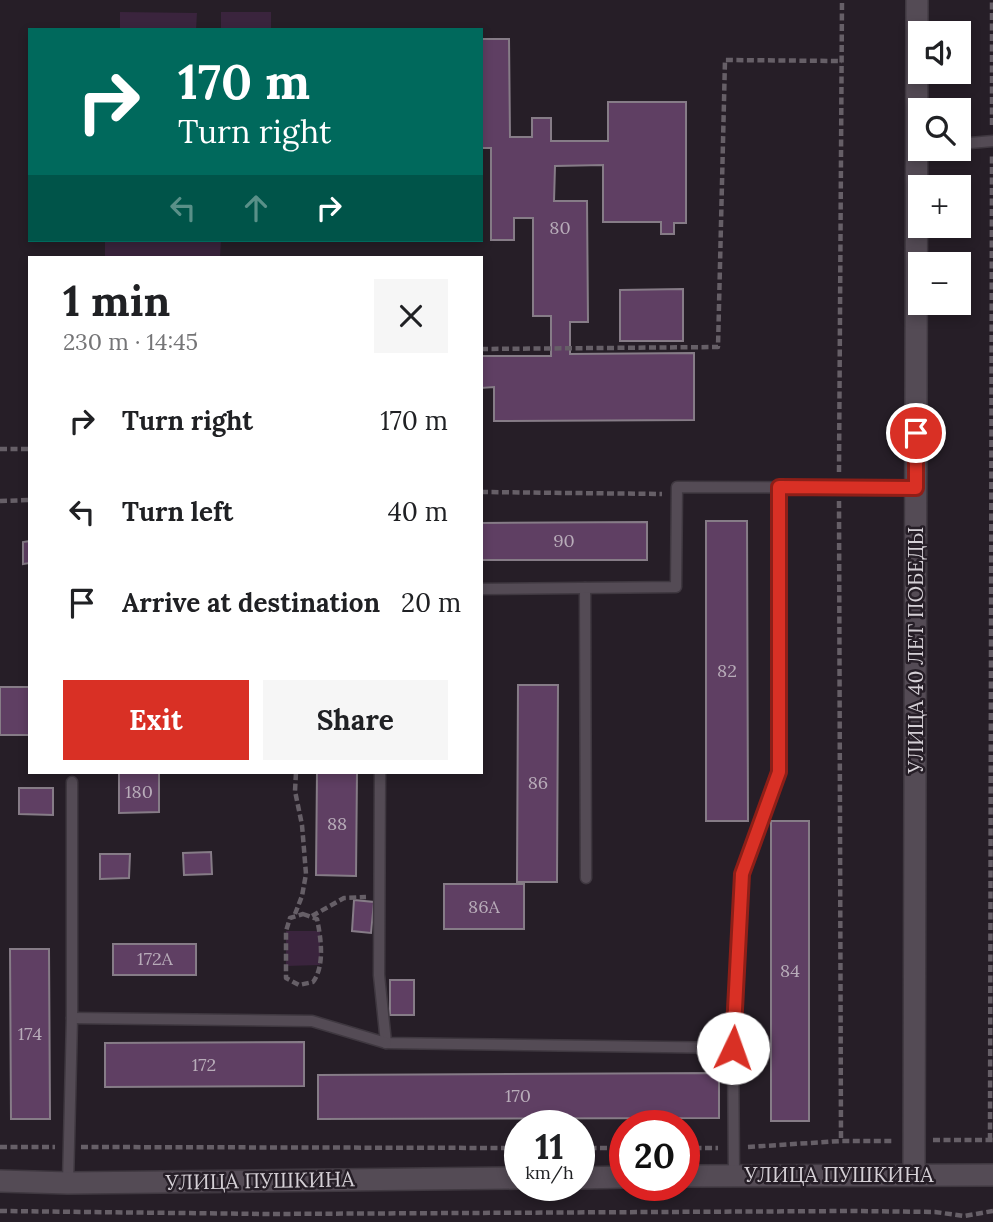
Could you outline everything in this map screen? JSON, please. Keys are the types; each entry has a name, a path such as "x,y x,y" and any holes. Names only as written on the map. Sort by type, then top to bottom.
{"street":[{"name":"УЛИЦА 40 ЛЕТ ПОБЕДЫ","path":"917,0 918,98"},
{"name":"УЛИЦА 40 ЛЕТ ПОБЕДЫ","path":"914,1174 918,161"},
{"name":"УЛИЦА ПУШКИНА","path":"700,1176 993,1175"},
{"name":"УЛИЦА ПУШКИНА","path":"0,1181 68,1183 504,1178"}],"lane":[{"path":"971,143 992,141"},
{"path":"483,589 676,587 677,487 916,488"},
{"path":"734,1176 733,1048 742,874 779,772 779,487"},
{"path":"585,587 586,878"},
{"path":"380,774 379,975 386,1043"},
{"path":"68,1183 72,1018 72,782"},
{"path":"72,1018 312,1021 386,1043 733,1048"}],"path":[{"path":"841,1141 839,488 842,0"},
{"path":"700,1148 841,1141 991,1140 992,0"},
{"path":"483,349 718,347 725,60 842,61"},
{"path":"0,449 28,449"},
{"path":"483,492 677,494"},
{"path":"0,501 28,500"},
{"path":"295,915 306,874 302,825 295,791 296,774"},
{"path":"312,916 344,898 380,896"},
{"path":"295,915 312,916 317,919 320,931 320,965 313,982 299,985 286,978 286,931 290,918 295,915"},
{"path":"0,1147 504,1148"},
{"path":"0,1211 254,1214 853,1211 935,1212 964,1216 993,1211"}],"shaded area":[{"path":"120,12 197,13 196,28 120,28"},
{"path":"221,12 271,12 271,28 221,28"},
{"path":"105,242 221,242 220,256 105,256"},
{"path":"286,931 320,931 320,965 286,966"}],"building":[{"path":"483,39 509,39 510,137 532,137 532,118 551,118 551,141 608,141 608,102 686,102 686,223 674,223 674,234 661,234 661,222 603,222 603,165 555,166 554,201 587,201 588,322 570,322 570,354 694,353 694,420 494,421 494,387 483,388 483,356 551,356 551,316 533,316 533,218 514,218 514,240 491,240 491,148 483,148"},
{"path":"683,289 683,341 620,341 620,290"},
{"path":"706,521 747,521 748,821 706,821"},
{"path":"647,522 647,560 483,560 483,523"},
{"path":"28,541 28,563 23,564 23,542"},
{"path":"518,685 558,685 557,882 517,882"},
{"path":"0,687 28,687 28,735 0,735"},
{"path":"119,774 159,774 159,812 119,813"},
{"path":"317,774 357,774 356,876 316,875"},
{"path":"19,788 53,788 53,815 19,814"},
{"path":"771,821 809,821 809,1121 771,1121"},
{"path":"211,852 212,874 184,875 183,853"},
{"path":"100,854 130,854 129,878 100,879"},
{"path":"444,884 524,884 524,929 444,929"},
{"path":"354,900 374,902 371,933 352,931"},
{"path":"113,944 196,944 196,975 113,975"},
{"path":"10,949 49,949 50,1119 11,1119"},
{"path":"390,980 414,980 414,1015 390,1015"},
{"path":"304,1042 304,1086 105,1087 105,1043"},
{"path":"719,1073 719,1118 700,1118 700,1110 609,1110 609,1118 595,1118 595,1110 504,1110 504,1119 318,1119 318,1075"}],"route":[{"path":"733,1048 742,874 779,772 779,487 916,488 916,433"}]}
